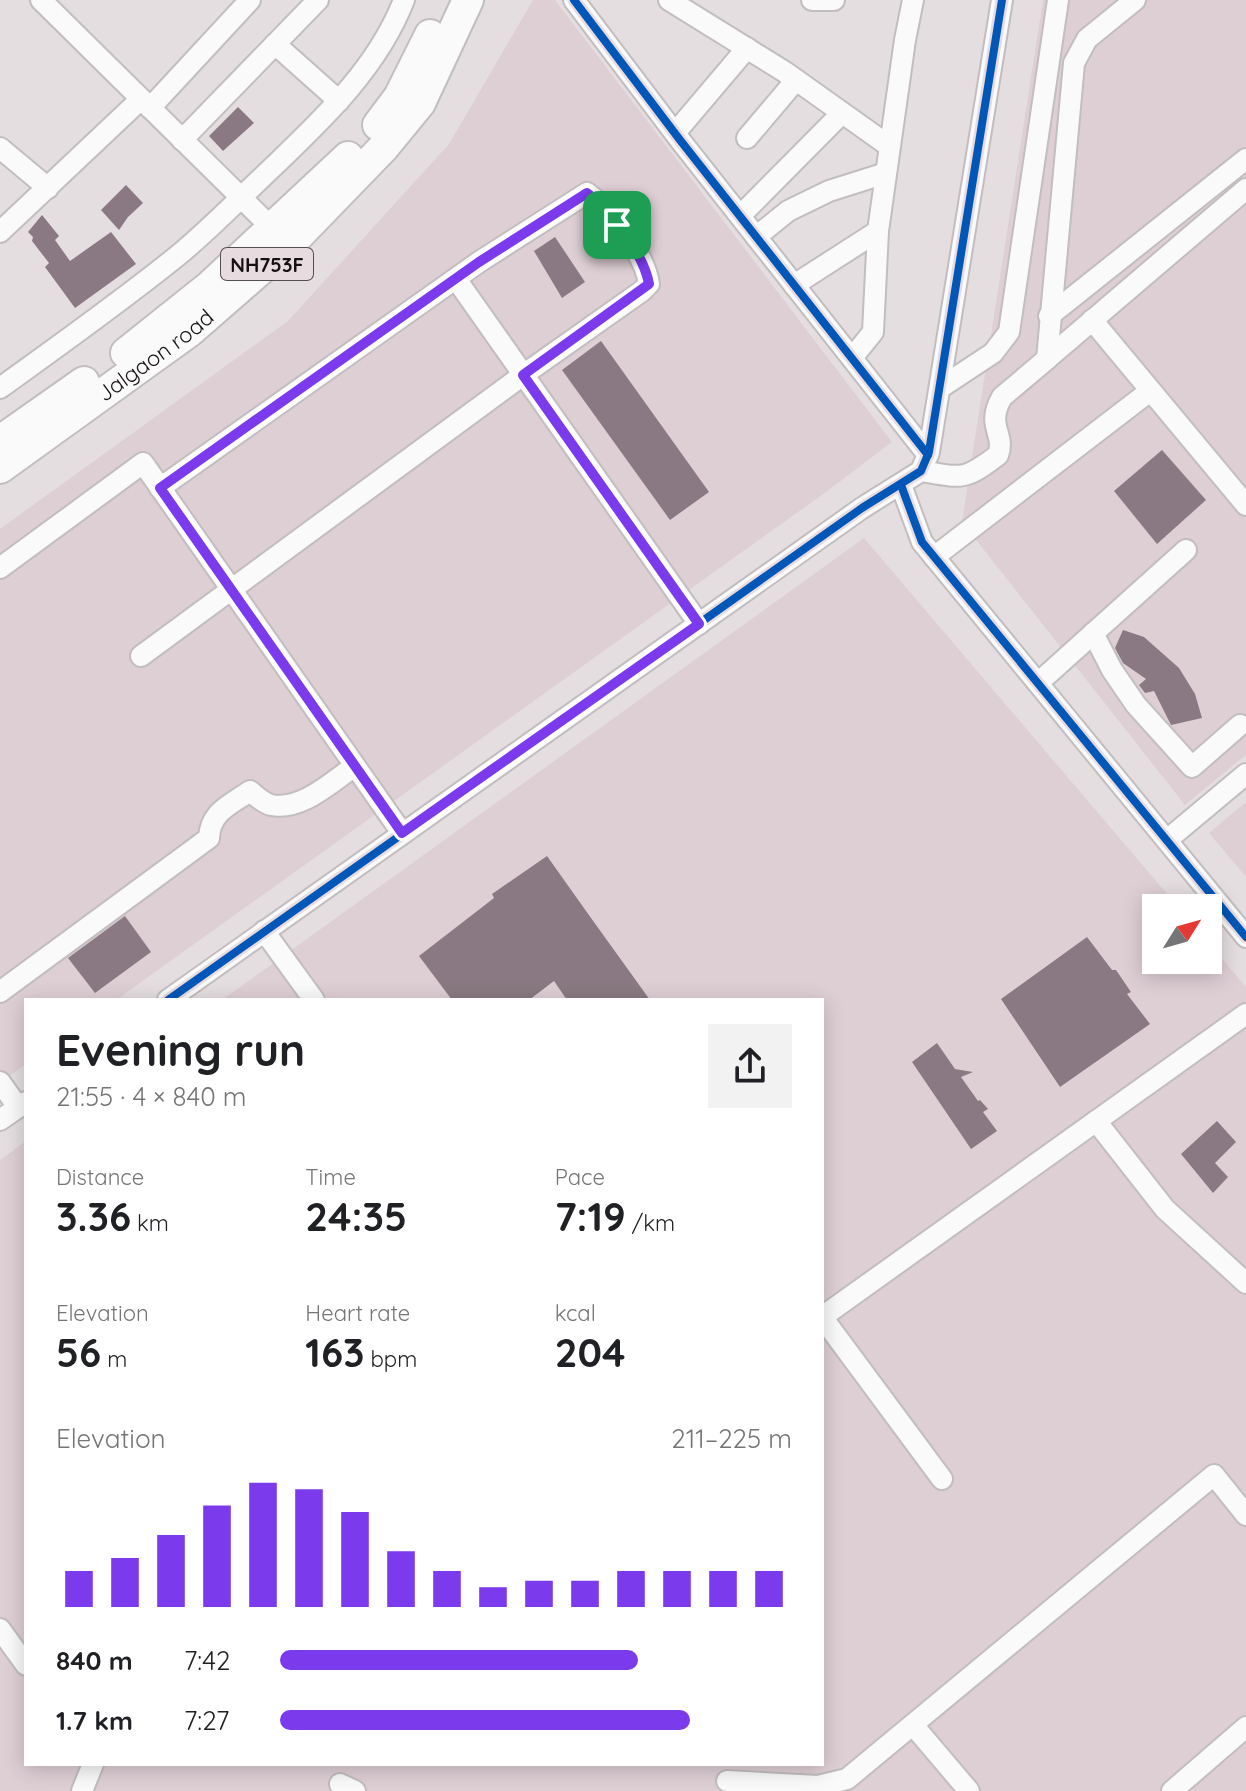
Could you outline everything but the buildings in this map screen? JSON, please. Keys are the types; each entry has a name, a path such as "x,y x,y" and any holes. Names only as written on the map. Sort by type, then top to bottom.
{"highway":[{"name":"Jalgaon road","path":"0,468 190,331 281,236 366,141 399,97 445,0"},
{"name":"Jalgaon road","path":"0,441 134,347 210,286 281,236 384,147 420,103 468,0"}],"street":[{"path":"0,232 145,104 250,0"},
{"path":"182,140 318,0"},
{"path":"0,388 124,299 184,251 356,82 397,18 404,0"},
{"path":"669,0 796,80 889,146"},
{"path":"812,0 834,0"},
{"path":"852,358 873,332 878,231 913,0"},
{"path":"175,998 195,992 264,931 862,508 901,485 924,463 940,388 1002,0"},
{"path":"940,388 993,353 1009,332 1058,0"},
{"path":"1047,359 1074,63 1087,39 1135,0"},
{"path":"44,1 281,236"},
{"path":"576,1 675,133 852,358 924,463 955,477 966,476 1001,450 994,419 1002,397 1246,189"},
{"path":"275,44 339,101"},
{"path":"675,133 747,48"},
{"path":"747,138 796,80"},
{"path":"740,216 842,113"},
{"path":"0,148 48,188"},
{"path":"1049,316 1246,159"},
{"path":"756,237 788,211 829,191 886,173"},
{"path":"141,656 649,284 647,270 600,202 587,193 456,279 160,488"},
{"path":"794,285 878,231"},
{"path":"456,279 699,624"},
{"path":"1092,320 1246,505"},
{"path":"934,557 1150,391"},
{"path":"0,568 143,463 402,833"},
{"path":"901,485 922,542 1246,937"},
{"path":"1038,683 1186,550"},
{"path":"1093,633 1112,670 1136,705 1192,767 1240,725"},
{"path":"0,992 209,838 210,825 215,816 250,791 268,805 289,805 311,796 355,766"},
{"path":"1167,840 1246,774"},
{"path":"264,931 313,998"},
{"path":"824,1316 1246,1014"},
{"path":"0,1082 22,1104 0,1120"},
{"path":"1096,1121 1165,1209 1246,1283"},
{"path":"824,1320 942,1479"},
{"path":"727,1779 818,1786 847,1779 1214,1475 1246,1515"},
{"path":"0,1629 24,1662"},
{"path":"913,1725 969,1791"},
{"path":"1172,1791 1246,1727"},
{"path":"82,1791 92,1766"}],"shaded area":[{"path":"533,0 555,0 892,442 119,998 24,998 24,1065 0,1083 0,529 288,321 449,144"},
{"path":"1043,0 1246,0 1246,755 1185,805 962,522"},
{"path":"864,538 1167,894 1142,894 1142,974 1222,974 1222,959 1246,987 1246,1791 0,1791 0,1160 24,1142 24,1766 824,1766 824,998 225,998"},
{"path":"1246,802 1246,877 1209,833"}],"cycle path":[{"path":"574,0 928,455"},
{"path":"171,998 862,508 921,471 929,452 1002,0"},
{"path":"901,485 922,542 1246,937"}],"route":[{"path":"587,193 600,202 617,225 647,270 649,284 523,375 699,624 402,833 160,488 479,262 587,193"}]}
